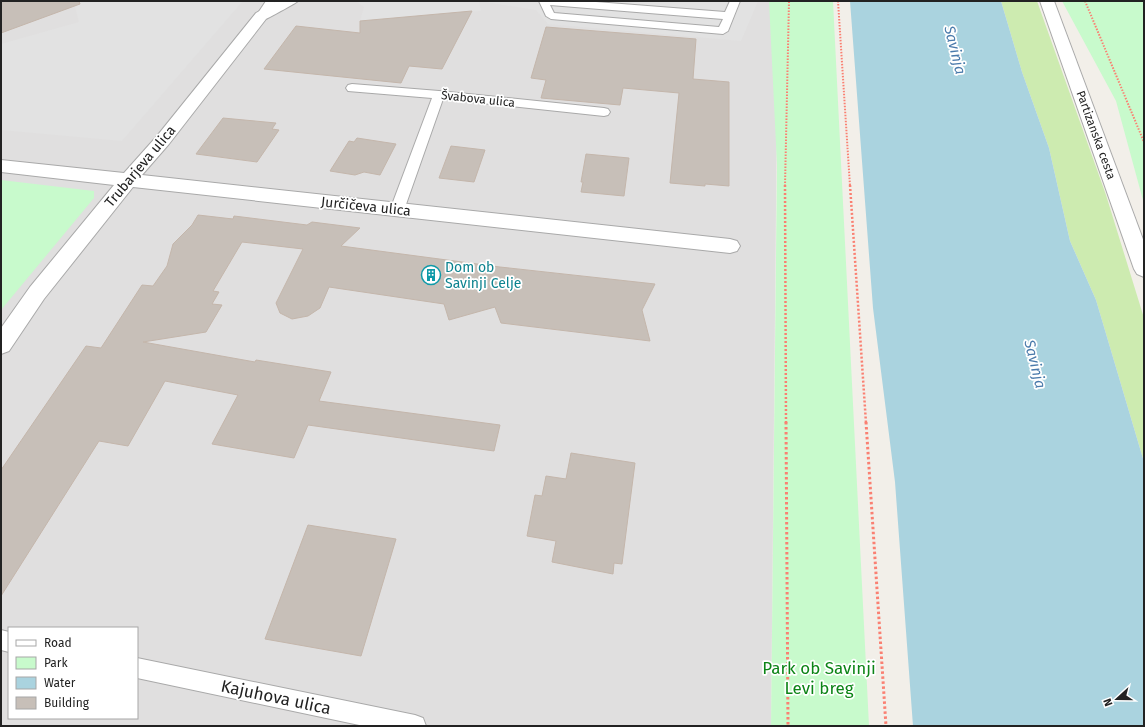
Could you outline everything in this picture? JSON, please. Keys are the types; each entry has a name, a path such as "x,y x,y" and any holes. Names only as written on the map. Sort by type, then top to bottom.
{"street":[{"name":"Trubarjeva ulica","path":"1,345 37,294 261,16 278,5 291,1"},
{"name":"Partizanska cesta","path":"1047,1 1144,269"},
{"name":"Jurčičeva ulica","path":"1,166 730,246"}],"lane":[{"path":"261,16 271,1"},
{"path":"730,16 544,1 551,16 715,31 723,31 730,16 735,1"},
{"name":"Švabova ulica","path":"352,88 439,95 604,112"},
{"path":"397,210 439,95"},
{"name":"Kajuhova ulica","path":"138,668 415,726"}],"path":[{"path":"788,726 784,208 789,1"},
{"path":"838,1 886,726"},
{"path":"1085,1 1144,142"}],"shaded area":[{"path":"1,1 778,1 771,726 1,726"},
{"path":"243,1 122,141 1,130 1,44 79,22 74,2"},
{"path":"356,1 479,1 481,11 360,21 364,7"},
{"path":"479,1 758,1 741,41 548,24 536,10"}],"green space":[{"name":"Park ob Savinji Levi breg","path":"769,1 833,1 869,726 771,726 777,165"},
{"path":"1001,1 1037,1 1106,195 1144,318 1144,462 1096,300 1070,241 1049,148 1022,72"},
{"path":"1062,1 1144,1 1144,204 1116,101"},
{"path":"1,180 94,191 94,198 1,310"}],"water":[{"name":"Savinja","path":"850,1 1001,1 1022,72 1049,148 1070,241 1096,300 1144,462 1144,726 913,726 895,482 873,308"}],"building":[{"path":"1,1 79,1 80,4 1,33"},
{"path":"472,11 442,69 409,66 401,83 264,69 296,26 360,33 360,21"},
{"path":"546,27 696,39 693,79 729,82 729,186 705,184 705,186 670,183 679,93 623,88 620,105 541,98 546,80 531,78"},
{"path":"223,118 276,123 272,129 279,130 257,162 196,154"},
{"path":"357,138 396,144 380,175 364,172 355,175 330,171 349,141 354,142"},
{"path":"451,146 485,150 474,182 439,178"},
{"path":"586,154 629,158 624,196 581,192 583,182 581,182"},
{"path":"198,215 233,219 234,216 307,225 312,222 360,228 341,246 500,267 655,284 642,310 650,341 501,323 495,307 449,320 444,304 329,287 320,308 308,316 292,319 280,313 276,303 303,249 242,242 213,291 219,292 212,304 222,305 206,332 143,342 255,362 256,360 331,372 319,401 500,425 494,451 308,425 294,458 212,444 238,395 165,381 128,446 99,441 1,596 1,470 86,346 101,348 142,285 153,286 167,266 173,244 192,225"},
{"path":"571,453 635,463 622,564 614,563 613,574 552,562 556,541 527,536 535,495 542,496 546,476 566,479"},
{"path":"308,525 396,539 361,656 265,639"}],"place":[{"name":"Dom ob Savinji Celje","path":"431,275"}]}
